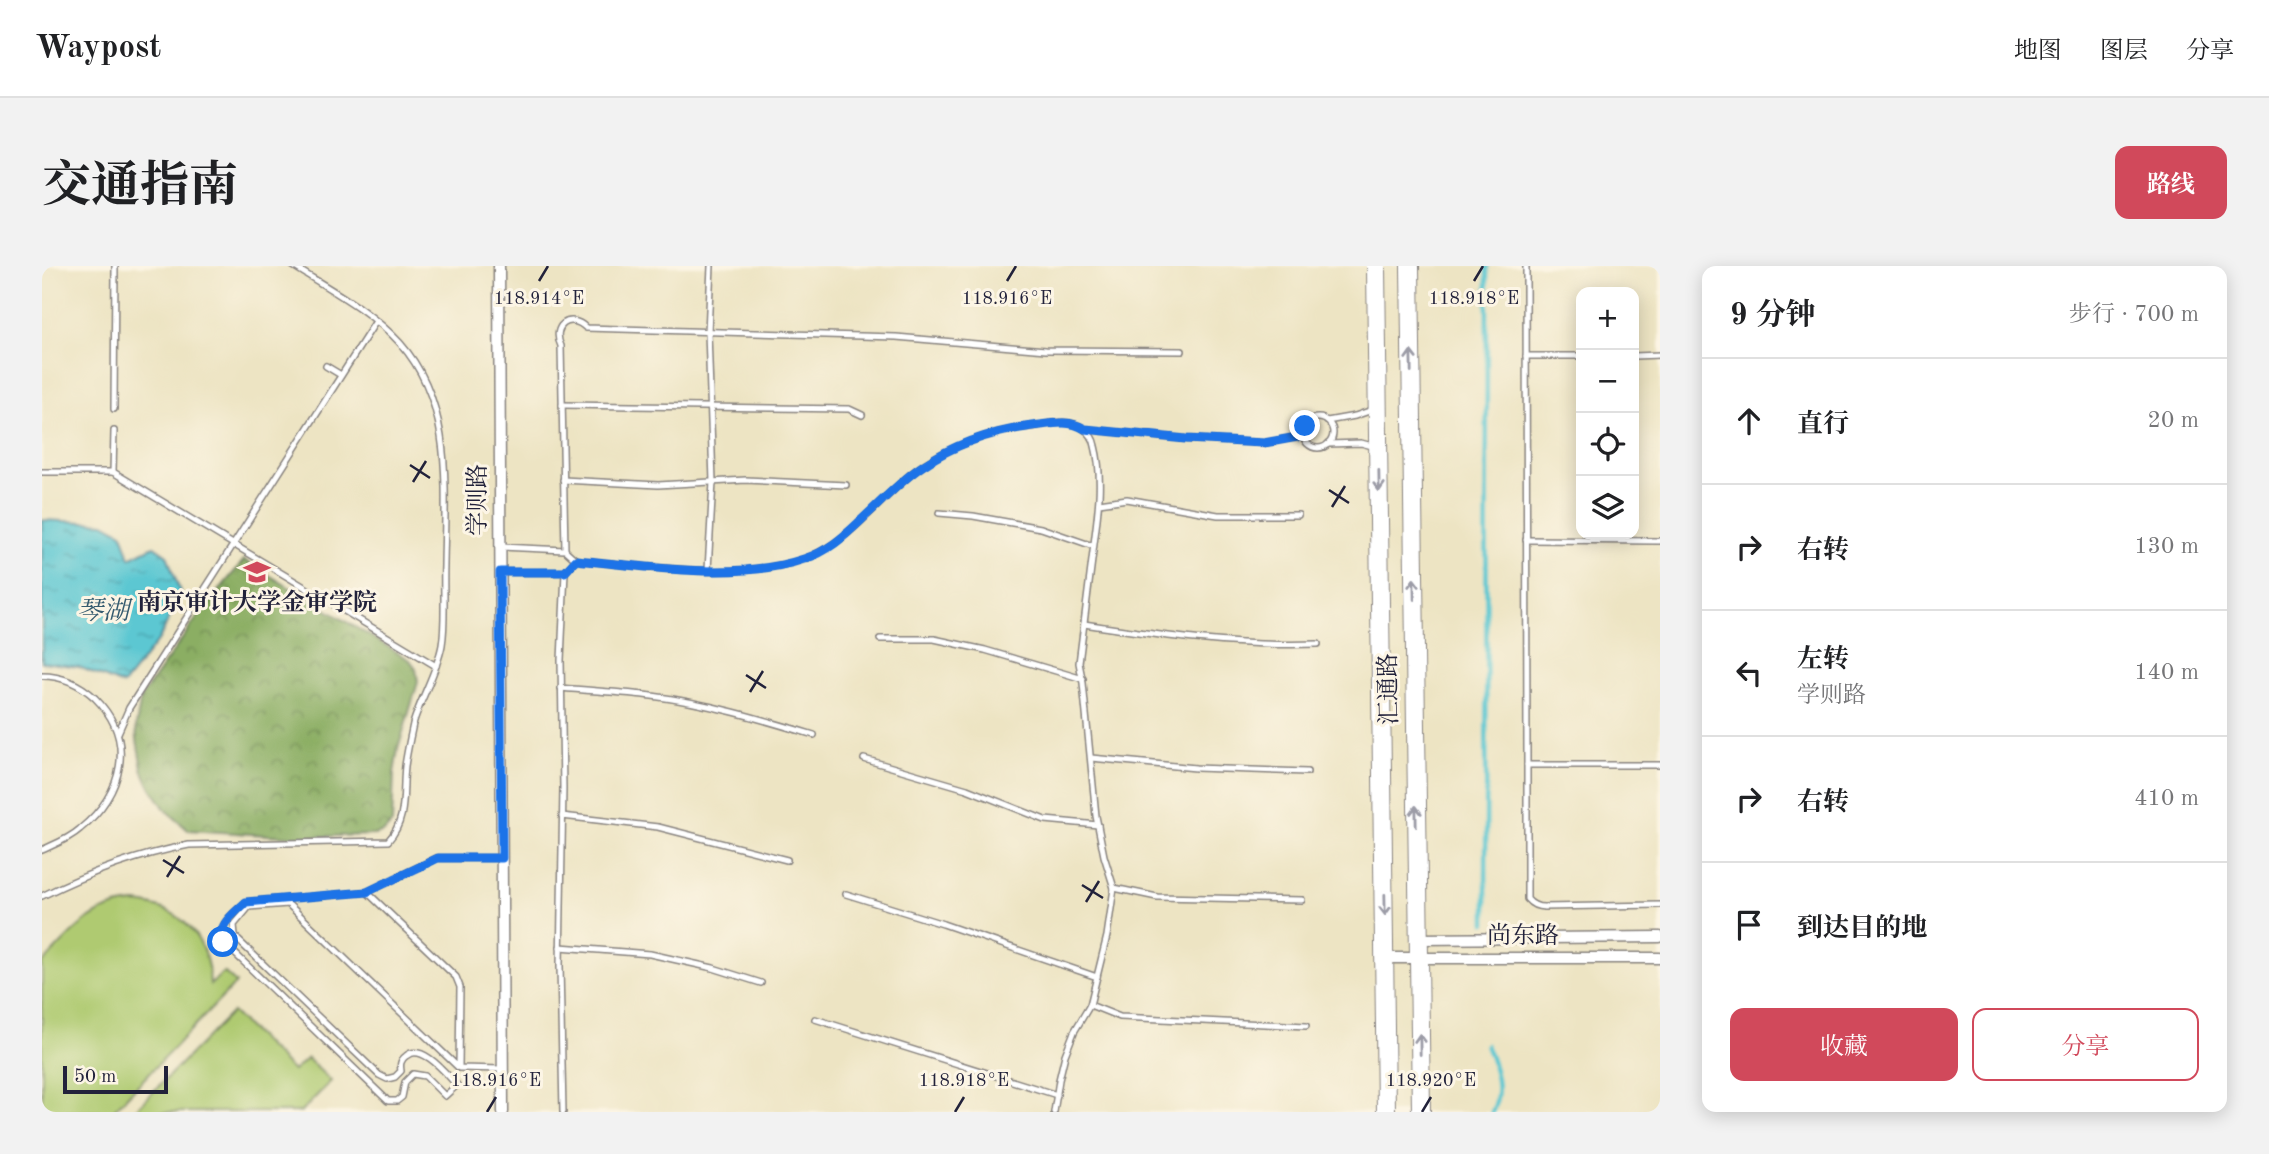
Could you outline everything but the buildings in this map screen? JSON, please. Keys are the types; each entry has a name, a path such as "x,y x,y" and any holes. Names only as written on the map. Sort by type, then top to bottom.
{"main road":[{"name":"汇通路","path":"1376,266 1386,1112"},
{"name":"汇通路","path":"1410,266 1421,1112"}],"street":[{"name":"学则路","path":"499,266 503,1112"},
{"name":"尚东路","path":"1418,939 1660,937"},
{"name":"尚东路","path":"1385,958 1660,958"}],"lane":[{"path":"114,410 115,266"},
{"path":"42,896 102,868 189,845 388,841 401,821 405,766 411,736 419,705 436,666 442,643 446,489 440,429 428,384 401,344 376,321 293,266"},
{"path":"708,570 713,482 708,332 711,266"},
{"path":"1526,266 1527,899 1544,907 1660,905"},
{"path":"565,550 561,346 557,336 564,323 574,320 586,327 896,337 1046,350 1182,351"},
{"path":"118,733 129,708 376,321"},
{"path":"1639,356 1660,355"},
{"path":"1526,356 1576,356"},
{"path":"326,366 341,375"},
{"path":"562,405 849,409 862,415"},
{"path":"1327,421 1356,416 1378,408"},
{"path":"1328,444 1333,435 1331,425 1322,419 1312,419 1305,426 1303,436 1313,447 1361,443 1379,447"},
{"path":"500,547 565,550 576,560 708,570 751,569 785,564 818,554 833,546 925,464 983,436 1023,427 1065,422 1085,429 1186,439 1264,443 1303,436"},
{"path":"1054,1112 1065,1055 1074,1032 1090,1005 1107,936 1114,888 1098,825 1083,679 1079,663 1099,503 1095,445 1085,429"},
{"path":"113,472 114,431"},
{"path":"42,472 113,472 436,666"},
{"path":"564,480 658,485 746,480 846,485"},
{"path":"1099,503 1127,499 1218,515 1298,515"},
{"path":"939,513 1041,528 1093,546"},
{"path":"1527,540 1660,541"},
{"path":"563,1112 560,947 561,688 565,572 576,560"},
{"path":"500,572 565,572"},
{"path":"1084,624 1184,639 1232,643 1318,644"},
{"path":"880,639 934,639 985,650 1083,679"},
{"path":"42,676 69,681 88,691 109,712 118,733 121,756 120,768 111,792 96,813 79,830 42,850"},
{"path":"561,688 688,702 814,735"},
{"path":"1091,758 1196,768 1307,772"},
{"path":"864,759 967,789 1045,820 1098,825"},
{"path":"1527,765 1660,765"},
{"path":"562,816 658,827 786,860"},
{"path":"502,858 438,858 367,892 246,902 223,925 221,938 388,1101 397,1101 402,1097 405,1082 414,1074 425,1076 445,1097 457,1085 429,1057 419,1053 404,1057 400,1064 401,1072 396,1077 387,1079 379,1075 238,940 234,925 249,907 288,905 459,1068 502,1069"},
{"path":"1114,888 1157,897 1302,900"},
{"path":"367,892 456,976 460,987 459,1068"},
{"path":"846,894 1097,977"},
{"path":"560,947 650,954 713,968 761,983"},
{"path":"1090,1005 1120,1017 1306,1026"},
{"path":"816,1019 1057,1095"}],"green space":[{"path":"244,560 410,660 416,669 418,682 398,749 394,773 392,823 384,832 374,835 299,837 188,830 165,809 148,783 142,769 137,740 136,726 141,697 199,615"},
{"path":"136,903 167,911 190,928 204,953 210,985 224,972 236,983 112,1112 42,1112 42,964 94,915 120,905"},
{"path":"232,1012 293,1071 307,1058 331,1081 301,1112 133,1112"}],"water":[{"name":"琴湖","path":"42,520 104,523 122,533 130,558 154,546 167,555 181,595 159,639 123,685 79,667 42,662"}],"waterway":[{"path":"1486,923 1487,266"},
{"path":"1486,1045 1498,1087 1492,1112"}],"place":[{"name":"南京审计大学金审学院","path":"257,572"}],"route":[{"path":"223,942 223,925 246,902 367,892 438,858 502,858 500,572 565,572 576,560 735,571 803,560 833,546 925,464 983,436 1023,427 1065,422 1085,429 1264,443 1303,436 1305,426"}]}
